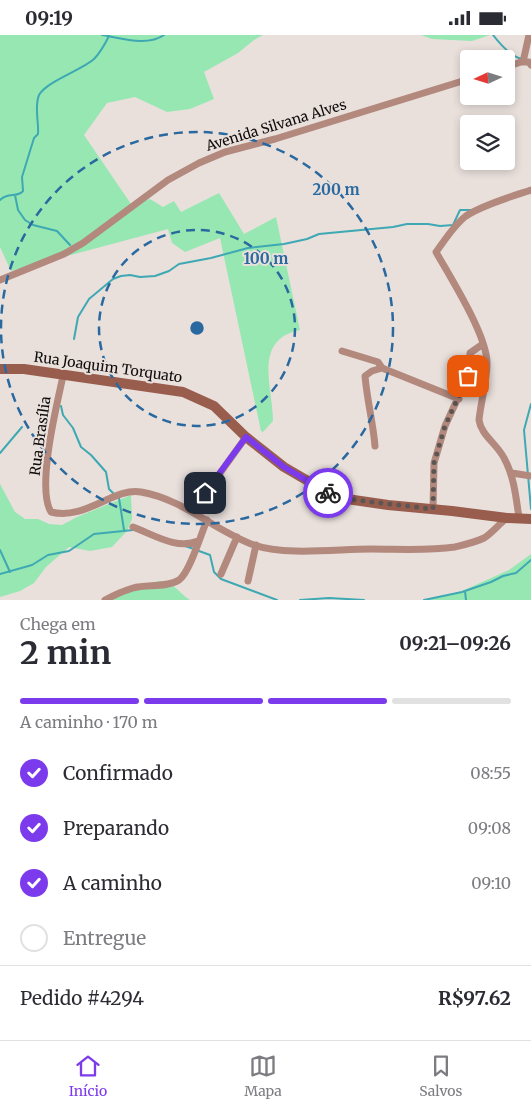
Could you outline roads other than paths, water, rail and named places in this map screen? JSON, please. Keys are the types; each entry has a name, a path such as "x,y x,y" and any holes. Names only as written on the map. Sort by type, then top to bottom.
{"street":[{"path":"515,65 528,63 529,35"},
{"name":"Avenida Silvana Alves","path":"0,281 64,255 83,243 168,179 206,160 225,152 275,139 460,82"},
{"path":"518,518 512,473 504,456 480,429 478,420 487,362 483,344 474,319 436,251 466,216 497,201 531,190"},
{"path":"433,509 434,463 445,426 468,376 470,353 483,344"},
{"path":"342,351 378,362 382,368 459,399"},
{"path":"375,446 365,376 372,371 382,368"},
{"name":"Rua Joaquim Torquato","path":"0,369 24,369 183,392 214,406 246,437 284,467 332,495 388,505 507,518"},
{"name":"Rua Brasília","path":"63,376 46,479 48,506 51,512 60,514 78,512 128,492 140,492 184,507 237,537 256,545 296,550 429,549 455,547 483,538 507,518"},
{"path":"205,493 246,437"},
{"path":"512,473 531,476"},
{"path":"507,518 531,519"},
{"path":"105,600 134,587 167,584 179,579 192,561 207,521"},
{"path":"133,527 175,544 189,545 198,541"},
{"path":"221,574 237,537"},
{"path":"248,581 256,545"}],"waterway":[{"path":"102,35 142,41 157,39 164,35"},
{"path":"493,35 510,53 522,59"},
{"path":"0,200 6,196 23,191 22,177 34,138 38,134 37,109 39,95 49,85 94,59 109,36"},
{"path":"15,195 18,210 25,220 33,225 57,231 70,245"},
{"path":"74,339 78,317 89,299 113,279 121,276 155,276 169,271 179,264 248,248 284,244 307,239 319,234 407,224 453,225 460,210 471,210"},
{"path":"531,404 524,430 531,509"},
{"path":"61,406 63,415 73,428 81,447 106,472 109,489 114,494"},
{"path":"0,453 22,427"},
{"path":"119,498 124,530"},
{"path":"0,574 32,565 48,555 69,551 94,534 133,530"},
{"path":"185,546 194,549"},
{"path":"0,550 10,572"},
{"path":"199,551 210,555 214,572 221,579 277,600"},
{"path":"424,600 462,592 516,573 531,560"},
{"path":"465,591 466,600"},
{"path":"300,600 329,598 364,600"}]}
